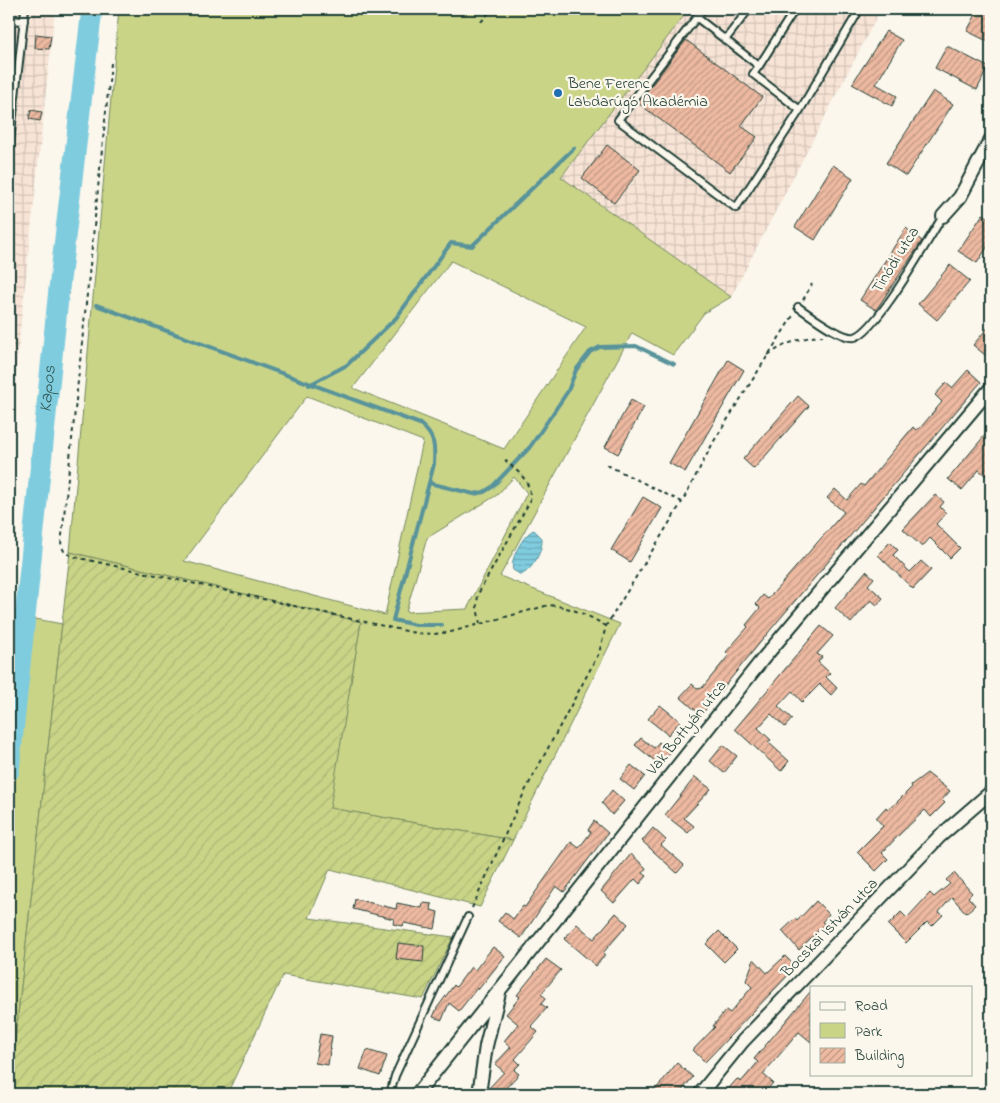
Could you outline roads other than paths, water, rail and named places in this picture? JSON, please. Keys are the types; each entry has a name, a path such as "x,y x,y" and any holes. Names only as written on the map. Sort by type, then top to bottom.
{"street":[{"name":"Tinódi utca","path":"943,216 960,197 991,139"},
{"name":"Vak Bottyán utca","path":"417,1094 762,660 991,388"},
{"name":"Bocskai István utca","path":"700,1094 743,1041 824,956 939,837 991,792"},
{"path":"479,1094 486,1046 501,988"}],"lane":[{"path":"9,150 25,9"},
{"path":"703,9 618,120 736,208 800,110 860,9"},
{"path":"725,40 749,9"},
{"path":"795,9 753,74 800,110"},
{"path":"696,17 759,66"},
{"path":"9,20 24,21"},
{"name":"Tinódi utca","path":"798,307 841,335 855,337 873,323 943,216"},
{"path":"390,1094 395,1076 468,917"}],"water":[{"path":"534,530 542,538 541,548 533,564 521,575 513,570 513,560 522,541"}],"waterway":[{"name":"Kapos","path":"9,771 59,289 92,9"},
{"path":"309,385 347,365 396,318 451,243 472,246 574,148"},
{"path":"59,289 68,293"},
{"path":"96,305 420,424 425,428 433,442 434,464 393,620 416,625 442,625"},
{"path":"429,483 474,494 484,492 492,487 530,447 568,391 576,370 590,352 600,347 636,346 674,364"},
{"name":"Kapos","path":"17,631 24,631"}],"place":[{"name":"Bene Ferenc Labdarúgó Akadémia","path":"558,93"}]}
